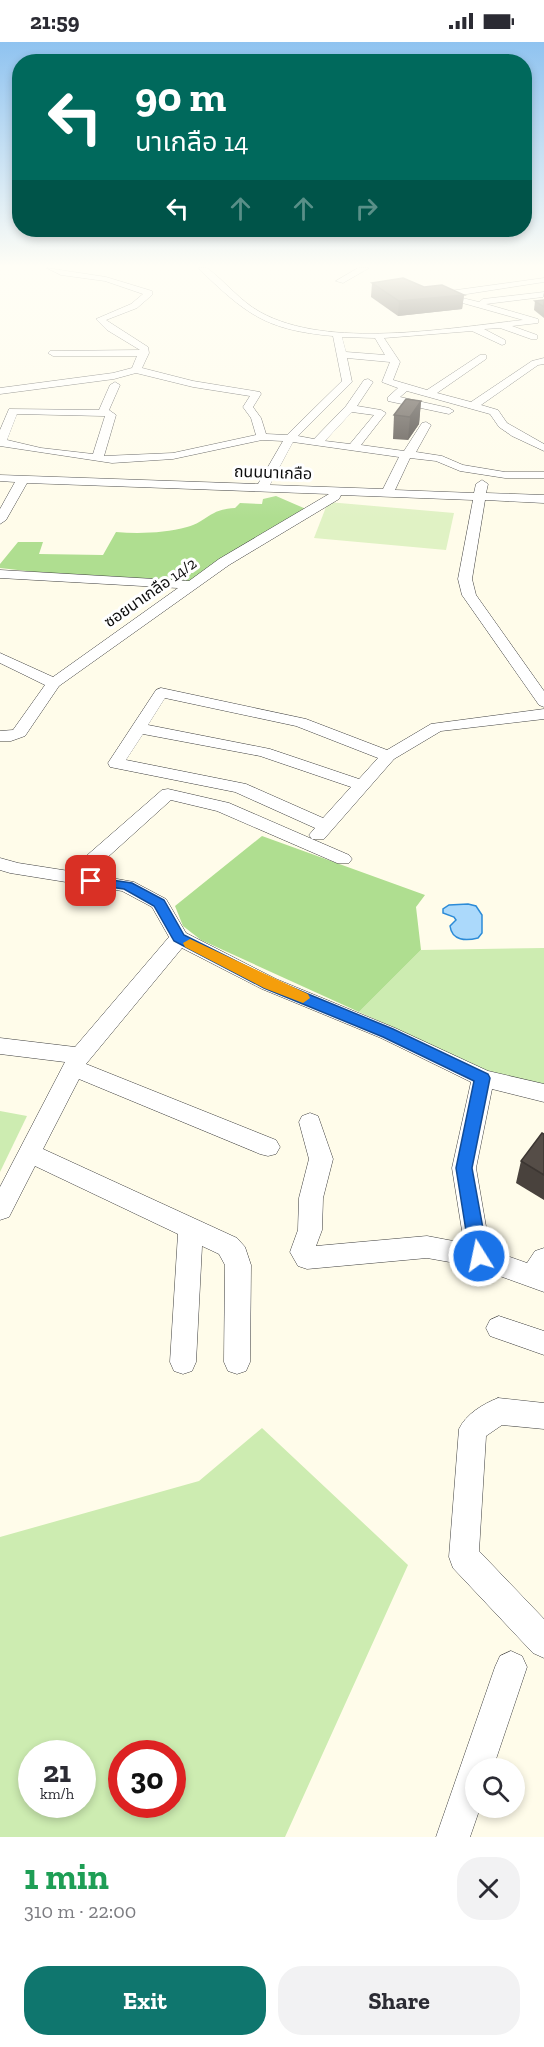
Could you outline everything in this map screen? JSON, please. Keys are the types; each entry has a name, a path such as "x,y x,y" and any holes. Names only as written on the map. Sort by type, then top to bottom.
{"street":[{"path":"340,352 347,382"},
{"path":"387,352 395,362 387,382"},
{"path":"53,353 144,353 136,370"},
{"path":"341,355 394,359"},
{"path":"430,393 483,357"},
{"path":"473,406 535,363 544,361"},
{"path":"261,437 256,418 248,407 256,394 193,384 136,370 13,411 0,442 97,459 173,456 261,437 290,438 438,458 460,468 505,476 544,475"},
{"path":"262,488 290,438 347,382 387,382 494,412 503,424 516,434 544,448"},
{"path":"317,442 351,408 368,382"},
{"path":"103,413 115,385"},
{"path":"405,387 392,399 466,414 494,412"},
{"path":"0,391 54,396 111,415 97,459"},
{"path":"351,408 381,413 353,448"},
{"path":"387,493 406,454 410,452 426,425"},
{"name":"ถนนนาเกลือ","path":"0,478 544,499"},
{"path":"0,520 23,479"},
{"path":"482,480 465,579 469,594 544,702"},
{"name":"ซอยนาเกลือ 14/2","path":"0,736 19,733 54,683 190,585 335,496 337,491"},
{"path":"0,574 190,585"},
{"path":"0,657 54,683"},
{"path":"326,826 240,788 116,763 161,693 300,722 388,756"},
{"path":"309,845 388,756 437,727 544,714"},
{"path":"138,728 264,752 361,786"},
{"path":"73,878 168,794 223,807 343,859"},
{"path":"0,864 127,886 159,903 179,938 269,984 388,1033 483,1078 544,1093"},
{"path":"0,1210 76,1062 179,938"},
{"path":"0,1046 76,1062 268,1147"},
{"path":"479,1256 464,1168 483,1078"},
{"path":"310,1122 321,1159 311,1198 310,1230 302,1251 304,1256 311,1259 427,1247 479,1256 540,1272"},
{"path":"29,1153 228,1246 236,1255 238,1265 237,1362"},
{"path":"183,1362 191,1229"},
{"path":"499,1328 544,1343"},
{"path":"544,1416 498,1411 473,1429 464,1557 544,1642"},
{"path":"480,1758 511,1667"},
{"path":"453,1837 465,1802"}],"green space":[{"path":"276,496 306,509 190,583 80,577 0,568 0,564 18,542 43,542 39,554 103,555 116,532 152,533 179,529 194,525 219,511 235,508 240,503 262,504 263,499"},
{"path":"328,502 454,513 446,550 314,538"},
{"path":"262,836 425,895 416,907 421,950 359,1012 201,940 183,926 175,906"},
{"path":"544,948 544,1085 488,1071 359,1012 421,950"},
{"path":"0,1111 27,1116 0,1172"},
{"path":"262,1428 408,1565 285,1837 0,1837 0,1537 199,1481"}],"water":[{"path":"449,905 476,906 482,915 482,933 478,938 469,940 460,939 454,935 450,926 456,920 443,913 443,909"}],"building":[{"path":"406,399 421,401 410,417 394,415"},
{"path":"542,1133 544,1134 544,1175 521,1161"}],"slow traffic":[{"path":"190,943 269,984 303,998"}],"route":[{"path":"91,881 127,886 159,903 179,938 269,984 388,1033 483,1078 464,1168 479,1256"}]}
